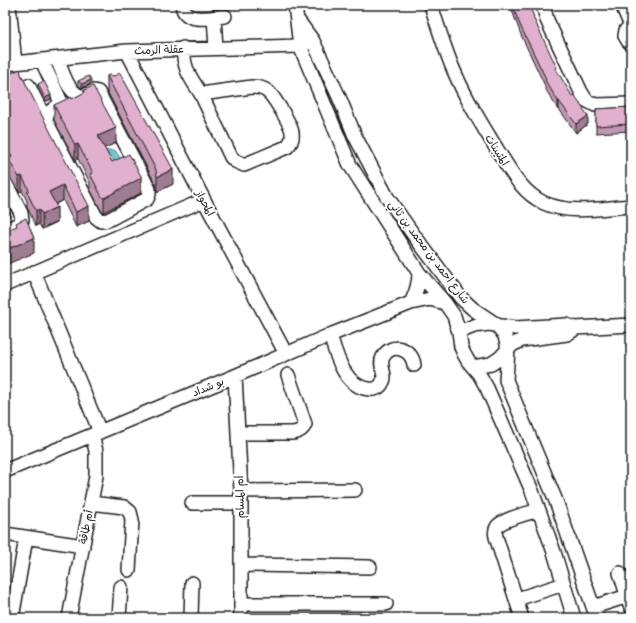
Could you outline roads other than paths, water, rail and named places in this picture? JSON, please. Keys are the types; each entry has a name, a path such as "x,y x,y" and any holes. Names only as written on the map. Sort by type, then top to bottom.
{"street":[{"path":"9,5 10,63"},
{"path":"182,5 187,15 193,18 220,16 216,48"},
{"name":"شارع احمد بن محمد بن ثاني","path":"296,5 300,46 350,165 419,273 454,316 464,354 479,374 487,388 532,491 574,618"},
{"name":"المتيبنات","path":"431,5 445,49 464,93 510,171 524,189 543,203 565,210 631,206"},
{"path":"543,5 547,20 586,100 595,105 631,104"},
{"path":"622,5 631,26 626,30 625,36 631,43"},
{"name":"شارع احمد بن محمد بن ثاني","path":"297,19 313,41 355,136 387,197 462,298 473,309 497,325 505,336 508,349 506,380 556,501 595,612"},
{"name":"عقلة الرمث","path":"10,63 42,61 127,51 183,48 300,46 313,41"},
{"path":"183,48 183,58 186,70 201,94 234,162 244,165 251,163 286,147 291,143 291,128 268,91 252,87 201,94"},
{"name":"المحواز","path":"127,51 286,354"},
{"path":"28,85 96,217 101,221 108,220 147,199 149,189 95,86 94,91 82,96 76,95 70,87 58,59"},
{"path":"42,61 61,102 58,107 47,113 45,118"},
{"path":"5,182 21,213 22,220 17,225 5,230"},
{"path":"5,285 204,200"},
{"name":"أم طاقة","path":"34,272 96,434 96,476 69,618"},
{"path":"411,303 418,291 419,273"},
{"name":"بو شداد","path":"5,471 330,335 411,303 430,299 444,303"},
{"path":"459,332 466,328 482,324 515,328 566,325 575,328 631,325"},
{"path":"473,367 491,364 500,358 517,342 522,340 567,334 575,328"},
{"path":"330,335 350,380 360,387 371,389 380,386 383,383 384,376 381,363 383,357 390,351 396,349 405,350 412,356 414,365"},
{"path":"239,433 293,433 298,432 304,427 305,424 288,375"},
{"name":"أم المسام","path":"235,376 241,497 241,618"},
{"path":"192,503 241,497 356,490"},
{"path":"91,503 124,507 130,512 132,520 128,570"},
{"path":"522,618 496,536 496,529 505,521 539,510"},
{"path":"5,534 83,546"},
{"path":"12,618 26,538"},
{"path":"241,565 370,567"},
{"path":"595,612 629,602 625,578"},
{"path":"191,618 192,583"},
{"path":"517,599 564,584"},
{"path":"119,618 121,587"},
{"path":"242,604 386,604"}],"water":[{"path":"107,150 115,150 122,161 116,165 111,156 108,156 106,152"}]}
